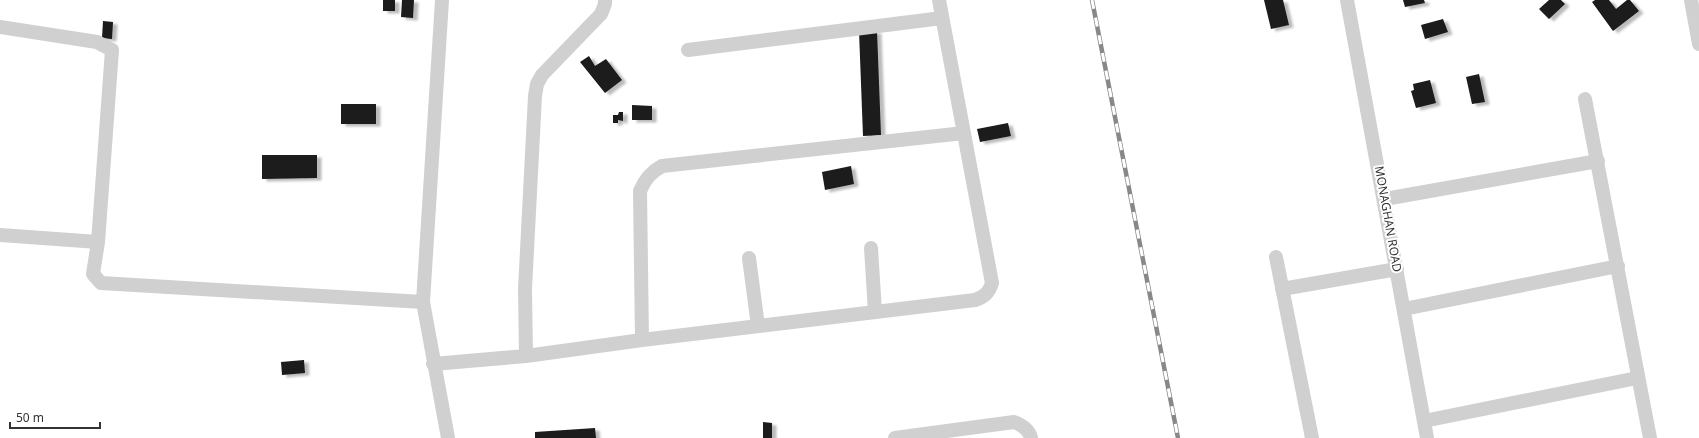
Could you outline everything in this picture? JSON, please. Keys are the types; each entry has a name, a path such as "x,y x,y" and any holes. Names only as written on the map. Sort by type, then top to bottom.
{"street":[{"path":"442,0 423,302 448,438"},
{"path":"526,356 525,289 535,96 537,84 542,75 601,14 605,0"},
{"path":"434,364 526,356 642,340 975,300 986,295 992,283 939,0"},
{"name":"MONAGHAN ROAD","path":"1347,0 1385,199 1427,438"},
{"path":"1691,0 1699,44"},
{"path":"688,50 942,18"},
{"path":"0,27 97,42 112,50 98,242 92,274 101,283 423,302"},
{"path":"1585,99 1618,266 1637,378 1650,438"},
{"path":"642,340 640,191 654,170 662,166 964,133"},
{"path":"1385,199 1598,161"},
{"path":"0,235 98,242"},
{"path":"871,248 875,312"},
{"path":"1276,257 1312,438"},
{"path":"749,258 758,326"},
{"path":"1404,309 1618,266"},
{"path":"1282,289 1397,269"},
{"path":"1424,421 1637,378"},
{"path":"899,438 1014,422 1023,426 1030,433 1030,438"}],"building":[{"path":"383,0 395,0 395,11 383,11"},
{"path":"402,0 414,0 413,18 401,17"},
{"path":"1264,0 1283,0 1289,25 1271,29"},
{"path":"1403,0 1424,0 1425,3 1405,7"},
{"path":"1549,0 1561,0 1565,4 1549,19 1539,9"},
{"path":"1595,0 1609,0 1616,9 1627,0 1630,0 1639,11 1613,31 1592,2"},
{"path":"1443,19 1448,32 1425,39 1421,25"},
{"path":"103,21 113,22 112,39 102,38"},
{"path":"859,31 877,31 881,135 863,136"},
{"path":"589,56 595,66 606,59 622,80 605,93 580,62"},
{"path":"1479,74 1485,102 1472,104 1466,77"},
{"path":"1430,80 1436,103 1416,108 1411,91 1414,90 1413,84"},
{"path":"341,104 376,104 376,124 341,124"},
{"path":"632,105 652,106 652,120 632,120"},
{"path":"619,112 623,112 623,121 618,120 618,123 613,123 613,115 618,115"},
{"path":"1008,123 1011,136 980,142 977,129"},
{"path":"262,155 317,155 317,178 262,179"},
{"path":"851,166 854,184 825,190 822,172"},
{"path":"304,360 305,373 282,375 281,362"},
{"path":"763,422 772,423 772,438 763,438"},
{"path":"595,428 596,438 535,438 535,432"}],"railway":[{"path":"1092,0 1178,438"}]}
